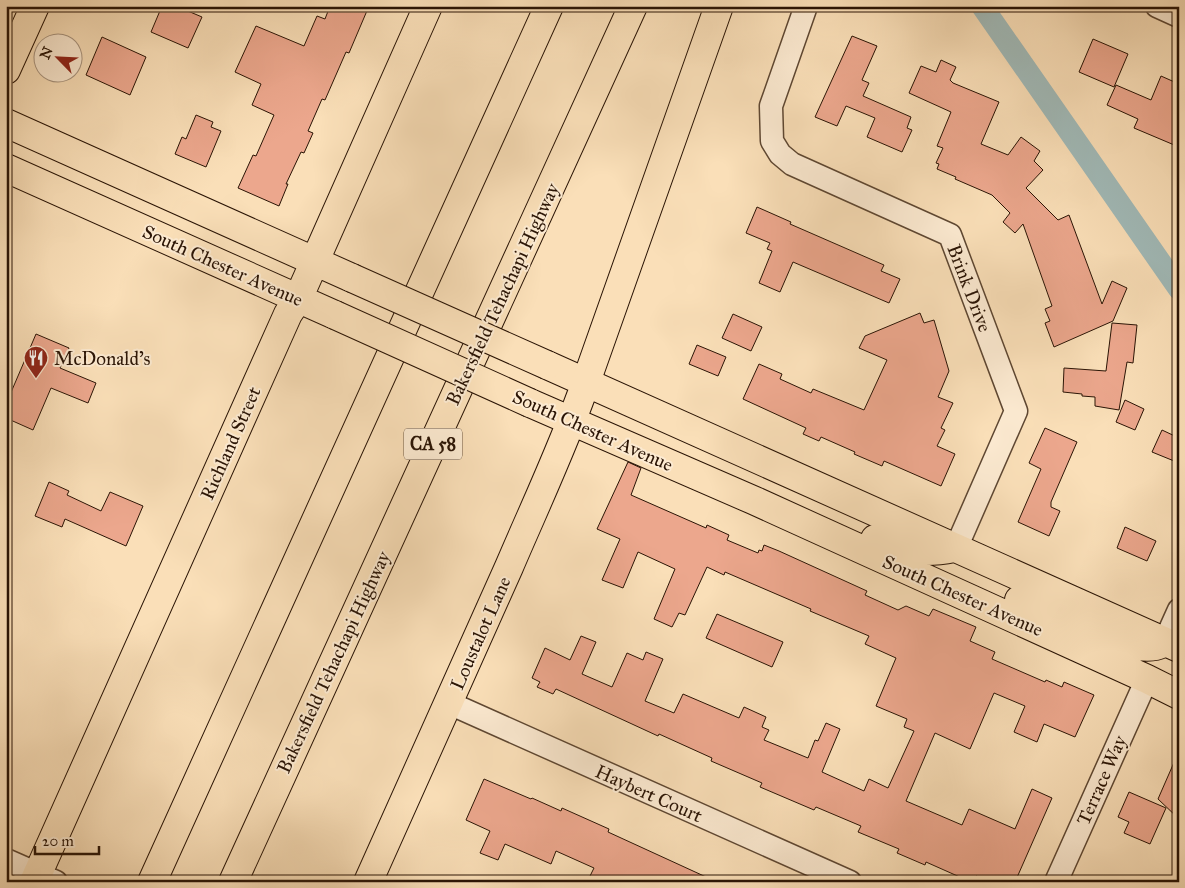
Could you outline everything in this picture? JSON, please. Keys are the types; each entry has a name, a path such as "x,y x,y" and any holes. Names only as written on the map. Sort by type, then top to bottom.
{"main road":[{"path":"6,70 35,6"},
{"name":"Richland Street","path":"43,879 223,458 288,314 298,299 428,6"},
{"path":"152,882 549,6"},
{"name":"Bakersfield Tehachapi Highway","path":"233,882 633,6"},
{"name":"Loustalot Lane","path":"368,882 449,703 572,421 719,6"},
{"path":"6,123 1172,645"},
{"name":"South Chester Avenue","path":"6,168 530,403 753,500 1179,695"},
{"path":"753,500 790,504 892,546 923,552 956,548"},
{"path":"945,587 974,584 1016,599 1117,643 1150,648 1172,645"},
{"path":"1147,679 1159,670 1165,669 1179,672"}],"street":[{"name":"Brink Drive","path":"806,6 771,106 772,141 780,154 792,164 950,235 1016,411 956,548"},
{"path":"1156,6 1179,16"},
{"path":"1172,645 1179,610"},
{"name":"Terrace Way","path":"1056,882 1147,679"},
{"name":"Haybert Court","path":"449,703 850,882"},
{"path":"6,860 43,879"}],"building":[{"path":"162,6 176,6 202,17 188,48 151,32"},
{"path":"330,6 369,6 349,53 346,52 325,100 322,99 308,131 313,133 304,153 301,152 286,184 288,184 279,206 238,188 253,155 256,156 274,115 252,105 261,84 235,72 256,26 304,46 317,16 325,19"},
{"path":"852,36 877,46 862,80 869,83 863,96 911,117 907,128 912,130 902,152 867,137 875,118 846,106 837,126 815,117"},
{"path":"102,37 146,57 130,95 86,75"},
{"path":"1093,39 1128,54 1114,87 1079,72"},
{"path":"941,60 956,67 950,80 953,83 999,102 981,144 1008,155 1021,137 1040,151 1034,161 1043,170 1026,188 1058,220 1069,215 1102,304 1112,281 1127,288 1113,321 1054,347 1045,323 1050,321 1045,309 1052,306 1023,224 1015,233 1003,222 1010,213 992,195 937,169 939,164 936,163 943,148 937,146 951,112 909,93 921,66 936,72"},
{"path":"1161,76 1179,84 1179,112 1174,124 1179,126 1179,147 1134,128 1138,119 1107,105 1116,85 1151,100"},
{"path":"196,115 213,122 211,127 221,131 206,167 175,154 182,137 186,139"},
{"path":"757,207 791,222 790,224 884,265 881,271 900,279 889,303 793,262 780,292 759,283 772,251 767,249 770,243 746,233"},
{"path":"920,313 924,323 934,320 949,371 938,397 953,403 941,428 945,430 937,446 955,454 941,486 884,461 882,466 821,437 819,441 803,434 806,428 743,399 759,364 782,374 780,379 811,393 813,389 864,410 887,360 859,348 865,336"},
{"path":"733,314 762,327 751,351 722,338"},
{"path":"1112,323 1137,325 1133,363 1127,362 1119,410 1095,406 1095,397 1063,392 1064,368 1106,371"},
{"path":"36,334 69,348 60,368 96,383 88,403 51,388 33,430 6,418 6,404"},
{"path":"697,345 726,357 718,376 689,364"},
{"path":"1125,400 1144,409 1135,430 1116,422"},
{"path":"1045,428 1077,442 1051,502 1051,507 1060,511 1049,536 1018,522 1041,469 1029,463"},
{"path":"1162,430 1179,438 1179,463 1152,452"},
{"path":"628,462 641,468 631,495 706,528 707,525 729,535 727,540 758,553 759,550 762,551 764,545 779,551 867,591 865,595 898,610 906,606 929,616 933,609 976,627 970,641 995,652 992,659 1045,682 1046,680 1062,687 1064,682 1094,695 1075,737 1044,724 1037,742 1014,732 1025,706 994,693 970,749 935,733 906,801 962,825 969,809 1015,829 1032,789 1052,798 1015,882 990,882 976,876 973,882 971,882 926,862 925,865 897,853 899,849 858,832 861,826 816,807 814,810 760,787 762,783 711,761 712,758 659,734 658,736 556,689 553,694 537,687 540,682 532,678 545,648 570,660 581,636 596,642 582,674 612,687 627,653 643,660 646,652 663,659 645,701 674,713 683,694 739,718 744,707 766,717 762,727 769,730 764,740 808,758 815,740 818,741 826,723 840,729 822,772 864,791 869,779 888,788 914,731 904,727 907,719 876,706 896,658 865,644 869,636 725,572 724,575 707,567 685,615 679,613 672,627 654,619 675,569 638,552 623,588 602,580 620,539 597,529"},
{"path":"49,482 69,491 67,495 101,511 110,492 143,506 126,546 65,519 62,527 35,516"},
{"path":"1125,527 1156,541 1147,561 1117,548"},
{"path":"717,614 783,642 772,667 706,638"},
{"path":"1179,751 1179,819 1158,799"},
{"path":"484,779 561,811 562,808 609,829 608,832 717,882 587,882 594,868 556,851 551,864 505,844 498,860 480,853 490,831 466,820"},
{"path":"1129,792 1166,808 1150,844 1124,833 1129,822 1118,817"}],"waterway":[{"path":"982,6 1179,289"}],"place":[{"name":"McDonald's","path":"36,379"}]}
